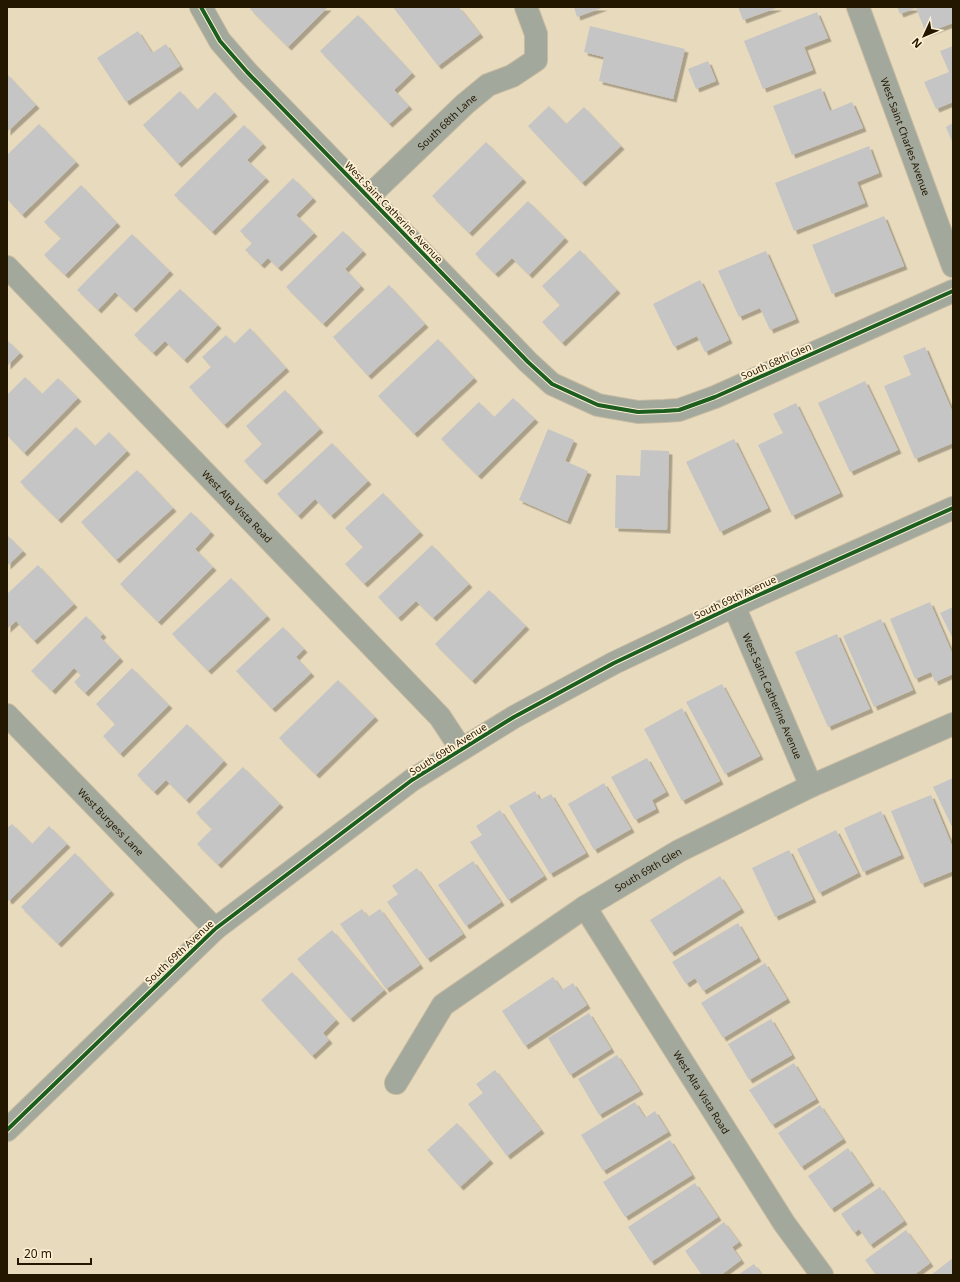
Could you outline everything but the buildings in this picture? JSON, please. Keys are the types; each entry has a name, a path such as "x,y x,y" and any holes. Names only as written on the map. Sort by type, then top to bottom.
{"street":[{"name":"West Saint Catherine Avenue","path":"201,7 220,41 247,72 528,362 552,384 598,405"},
{"name":"South 68th Lane","path":"368,197 465,104 488,85 512,76 536,60 536,34 526,7"},
{"name":"West Saint Charles Avenue","path":"858,7 953,266"},
{"name":"West Alta Vista Road","path":"7,267 440,717 461,749"},
{"name":"South 68th Glen","path":"598,405 638,412 679,410 715,397 953,291"},
{"name":"South 69th Avenue","path":"7,1130 215,929 412,780 461,749 562,690 734,606 953,508"},
{"name":"West Saint Catherine Avenue","path":"734,606 811,786"},
{"name":"West Burgess Lane","path":"7,715 215,929"},
{"name":"South 69th Glen","path":"396,1084 443,1005 585,907 679,851 811,786 953,724"},
{"name":"West Alta Vista Road","path":"585,907 784,1223 822,1275"}],"cycle path":[{"path":"201,7 220,41 247,72 528,362 552,384 598,405 638,412 679,410 715,397 953,291"},
{"path":"7,1130 215,929 412,780 514,717 614,663 734,606 953,508"}]}
